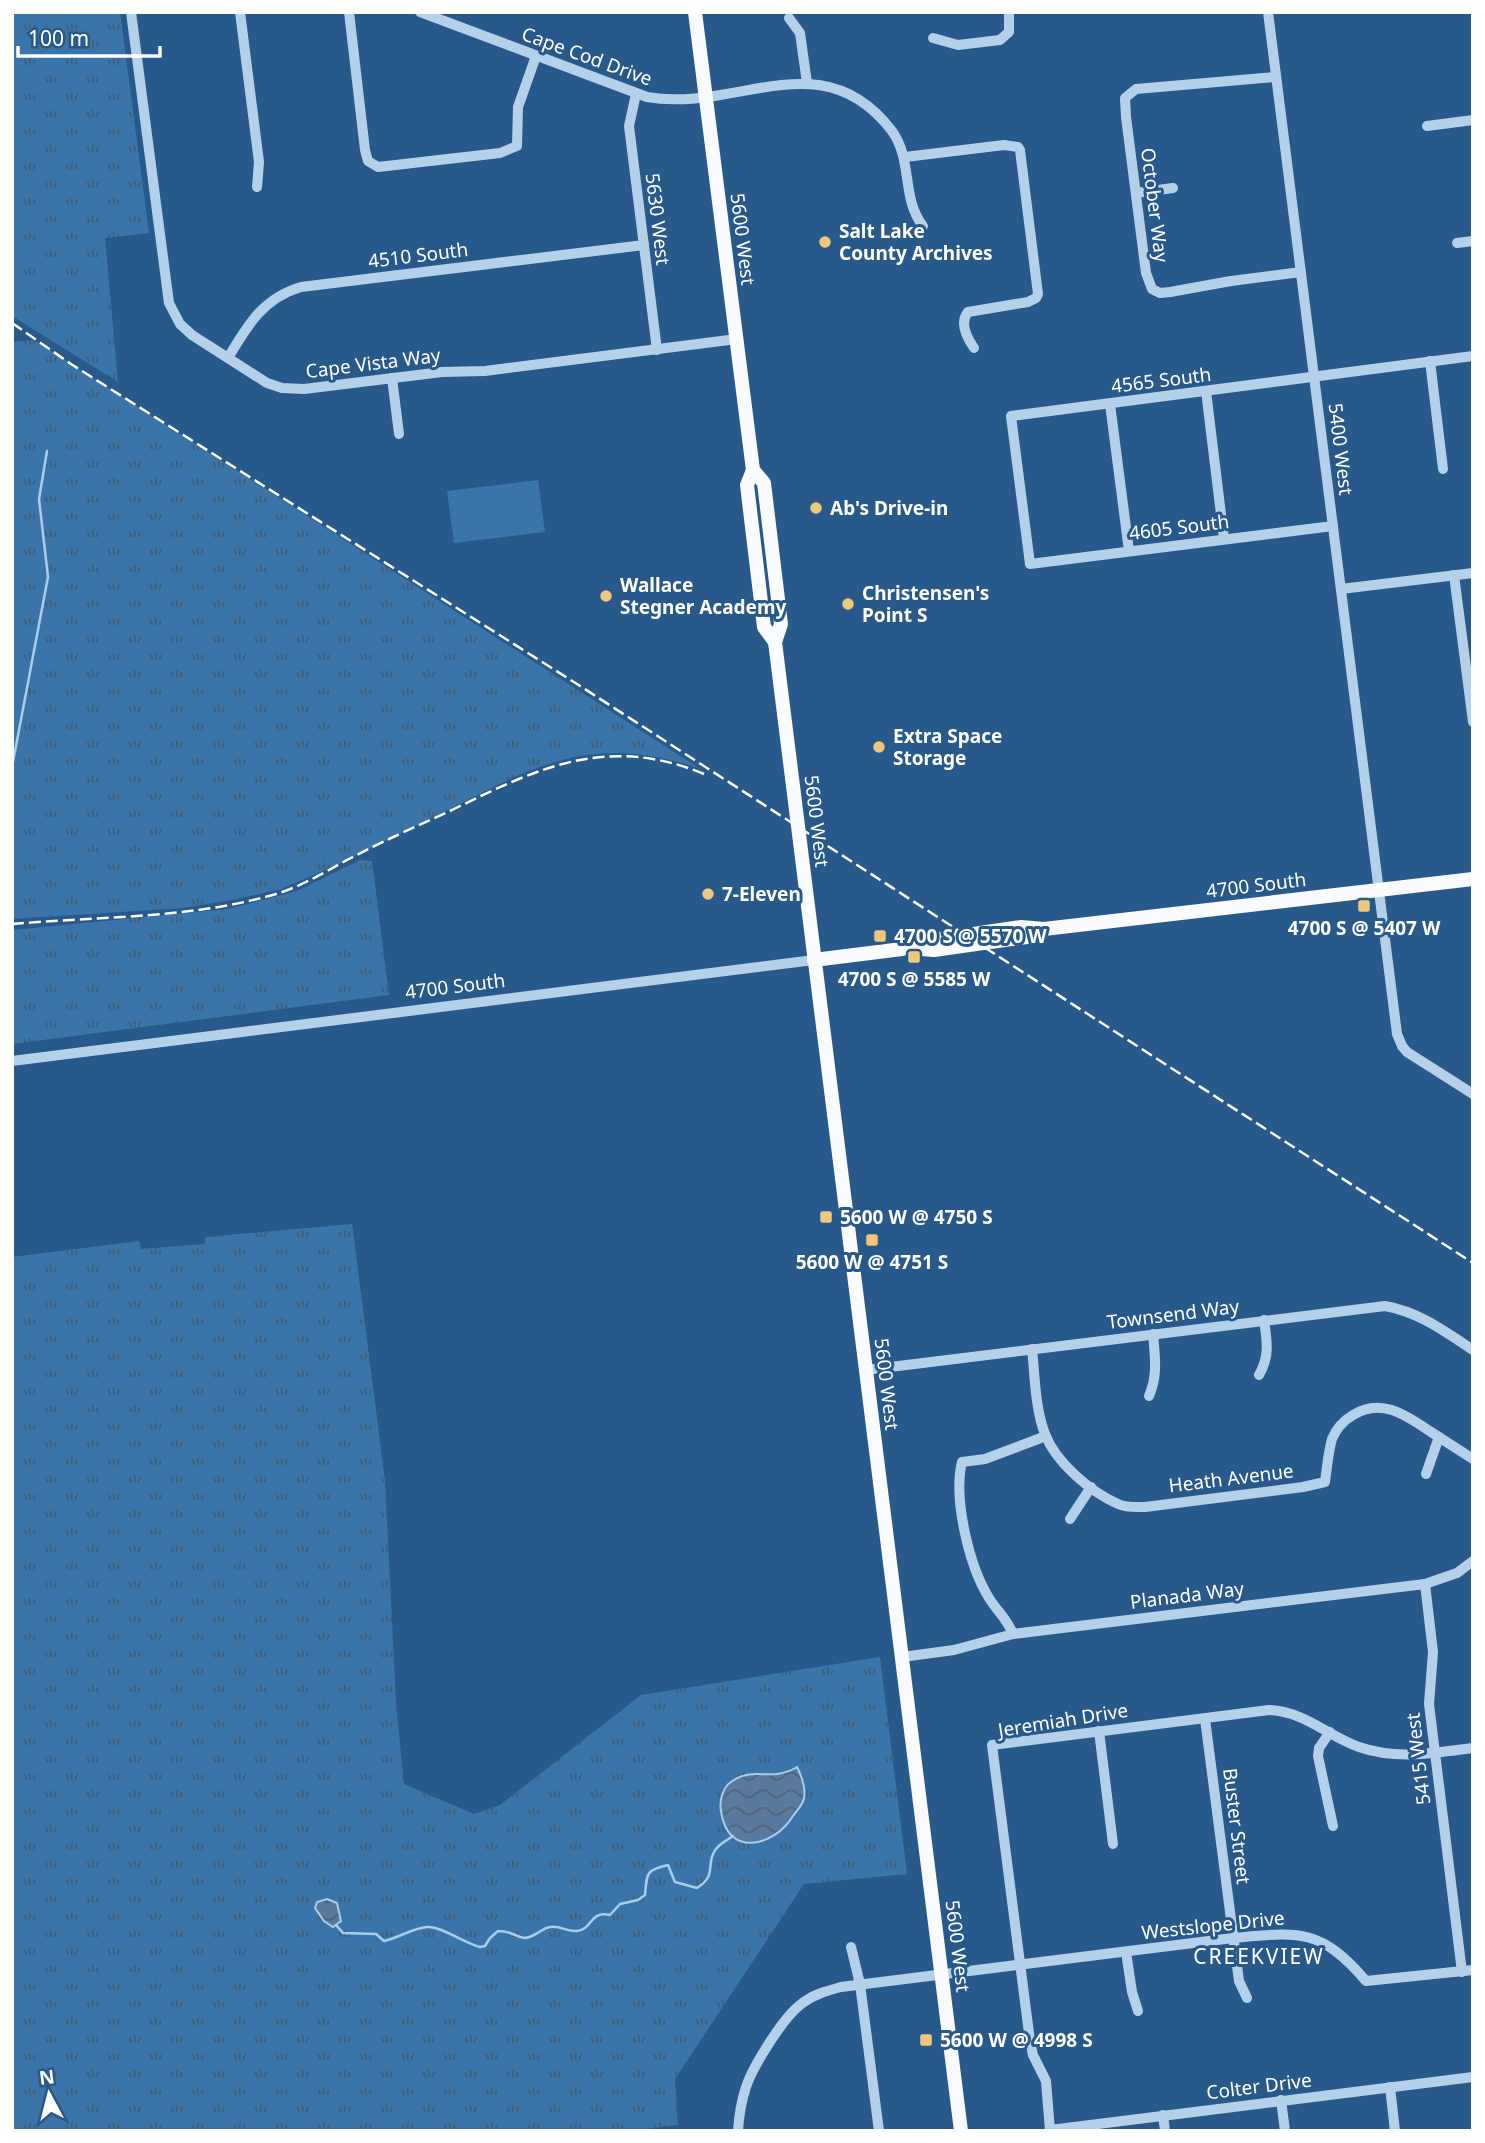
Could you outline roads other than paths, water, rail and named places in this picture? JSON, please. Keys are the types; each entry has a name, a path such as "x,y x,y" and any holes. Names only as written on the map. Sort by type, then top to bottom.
{"main road":[{"name":"5600 West","path":"695,12 753,470 747,485 761,604 764,627 775,642 961,2131"},
{"name":"4700 South","path":"814,960 902,948 934,950 1027,937 1044,929 1473,879"}],"street":[{"name":"Cape Vista Way","path":"131,12 169,303 186,330 267,383 289,389 448,371 485,370 737,339"},
{"path":"240,12 259,162 257,187"},
{"path":"349,12 365,150 371,164 387,168 500,153 517,146 517,107 536,56"},
{"name":"Cape Cod Drive","path":"420,12 636,94 665,100 807,83 832,86 853,96 889,128 905,157"},
{"path":"933,38 958,45 1005,38 1010,29 1009,12"},
{"name":"5400 West","path":"1268,12 1397,1034 1402,1046 1473,1094"},
{"path":"789,18 800,33 807,83"},
{"name":"October Way","path":"1276,77 1133,90 1125,98 1136,193 1147,277 1149,286 1156,292 1301,272"},
{"name":"5630 West","path":"636,94 629,126 657,349"},
{"path":"1427,126 1473,120"},
{"path":"923,226 912,211 905,157 1004,145 1017,147 1023,160 1038,293 1036,298 1028,302 968,312 964,318 965,329 974,348"},
{"path":"1136,193 1173,188"},
{"path":"1457,243 1473,240"},
{"name":"4510 South","path":"228,358 257,313 273,300 301,288 644,245"},
{"name":"4565 South","path":"1030,564 1012,416 1473,356"},
{"path":"1430,362 1443,468"},
{"path":"392,378 399,434"},
{"path":"1206,391 1224,539"},
{"path":"1110,404 1129,551"},
{"name":"4605 South","path":"1030,564 1333,526"},
{"path":"1341,589 1473,573"},
{"path":"1454,575 1473,722"},
{"name":"4700 South","path":"12,1061 814,960"},
{"name":"Townsend Way","path":"866,1370 1385,1306 1406,1309 1473,1350"},
{"path":"1259,1375 1266,1365 1268,1353 1265,1320"},
{"path":"1149,1396 1155,1382 1156,1367 1153,1334"},
{"name":"Heath Avenue","path":"1032,1349 1039,1409 1046,1436 1064,1462 1091,1487 1118,1504 1135,1507 1325,1482 1332,1440 1337,1428 1359,1411 1373,1407 1404,1414 1473,1459"},
{"path":"1013,1634 1007,1619 989,1598 976,1572 967,1546 958,1478 962,1462 985,1459 1046,1436"},
{"path":"1426,1474 1439,1437"},
{"path":"1070,1519 1091,1487"},
{"name":"Planada Way","path":"902,1657 954,1650 1013,1634 1425,1584 1471,1566"},
{"name":"5415 West","path":"1425,1584 1433,1652 1429,1692 1435,1753 1468,1971"},
{"name":"Jeremiah Drive","path":"1050,2130 1046,2081 1030,2041 992,1745 1269,1710 1297,1714 1356,1746 1374,1752 1392,1755 1473,1748"},
{"name":"Buster Street","path":"1205,1718 1239,1981 1247,1998"},
{"path":"1099,1731 1113,1844"},
{"path":"1330,1732 1319,1748 1318,1756 1333,1826"},
{"name":"Westslope Drive","path":"738,2131 740,2108 747,2083 785,2020 800,2005 816,1995 841,1986 1292,1933 1334,1949 1366,1981 1468,1971"},
{"path":"851,1947 860,1984 879,2131"},
{"path":"1126,1952 1138,2011"},
{"name":"Colter Drive","path":"1050,2130 1473,2077"},
{"path":"1390,2087 1395,2131"},
{"path":"1281,2100 1284,2131"},
{"path":"1163,2115 1165,2131"}],"water":[{"path":"797,1767 804,1786 804,1798 785,1827 775,1835 752,1843 732,1836 725,1826 721,1807 722,1795 728,1784 747,1775 779,1774"},
{"path":"327,1899 337,1903 341,1921 333,1927 324,1921 315,1908 317,1902"}],"waterway":[{"path":"12,767 48,577 39,499 47,451"},
{"path":"336,1925 343,1933 376,1934 384,1941 416,1929 433,1927 480,1947 485,1946 498,1931 524,1938 550,1927 570,1931 582,1930 595,1917 610,1915 620,1904 638,1900 645,1895 649,1874 660,1867 668,1865 675,1882 697,1888 709,1875 716,1849 733,1836"}],"railway":[{"path":"12,323 71,364 577,684 1473,1263"},
{"path":"12,924 172,913 235,904 276,894 307,882 373,847 514,781 574,761 636,757 669,762 704,774"}],"place":[{"name":"Salt Lake County Archives","path":"825,242"},
{"name":"Ab's Drive-in","path":"816,508"},
{"name":"Wallace Stegner Academy","path":"606,596"},
{"name":"Christensen's Point S","path":"848,604"},
{"name":"Extra Space Storage","path":"879,747"},
{"name":"7-Eleven","path":"708,894"},
{"name":"4700 S @ 5407 W","path":"1364,906"},
{"name":"4700 S @ 5570 W","path":"880,936"},
{"name":"4700 S @ 5585 W","path":"914,957"},
{"name":"5600 W @ 4750 S","path":"826,1217"},
{"name":"5600 W @ 4751 S","path":"872,1240"},
{"name":"5600 W @ 4998 S","path":"926,2040"}],"district":[{"name":"CREEKVIEW","path":"1259,1957"}]}
